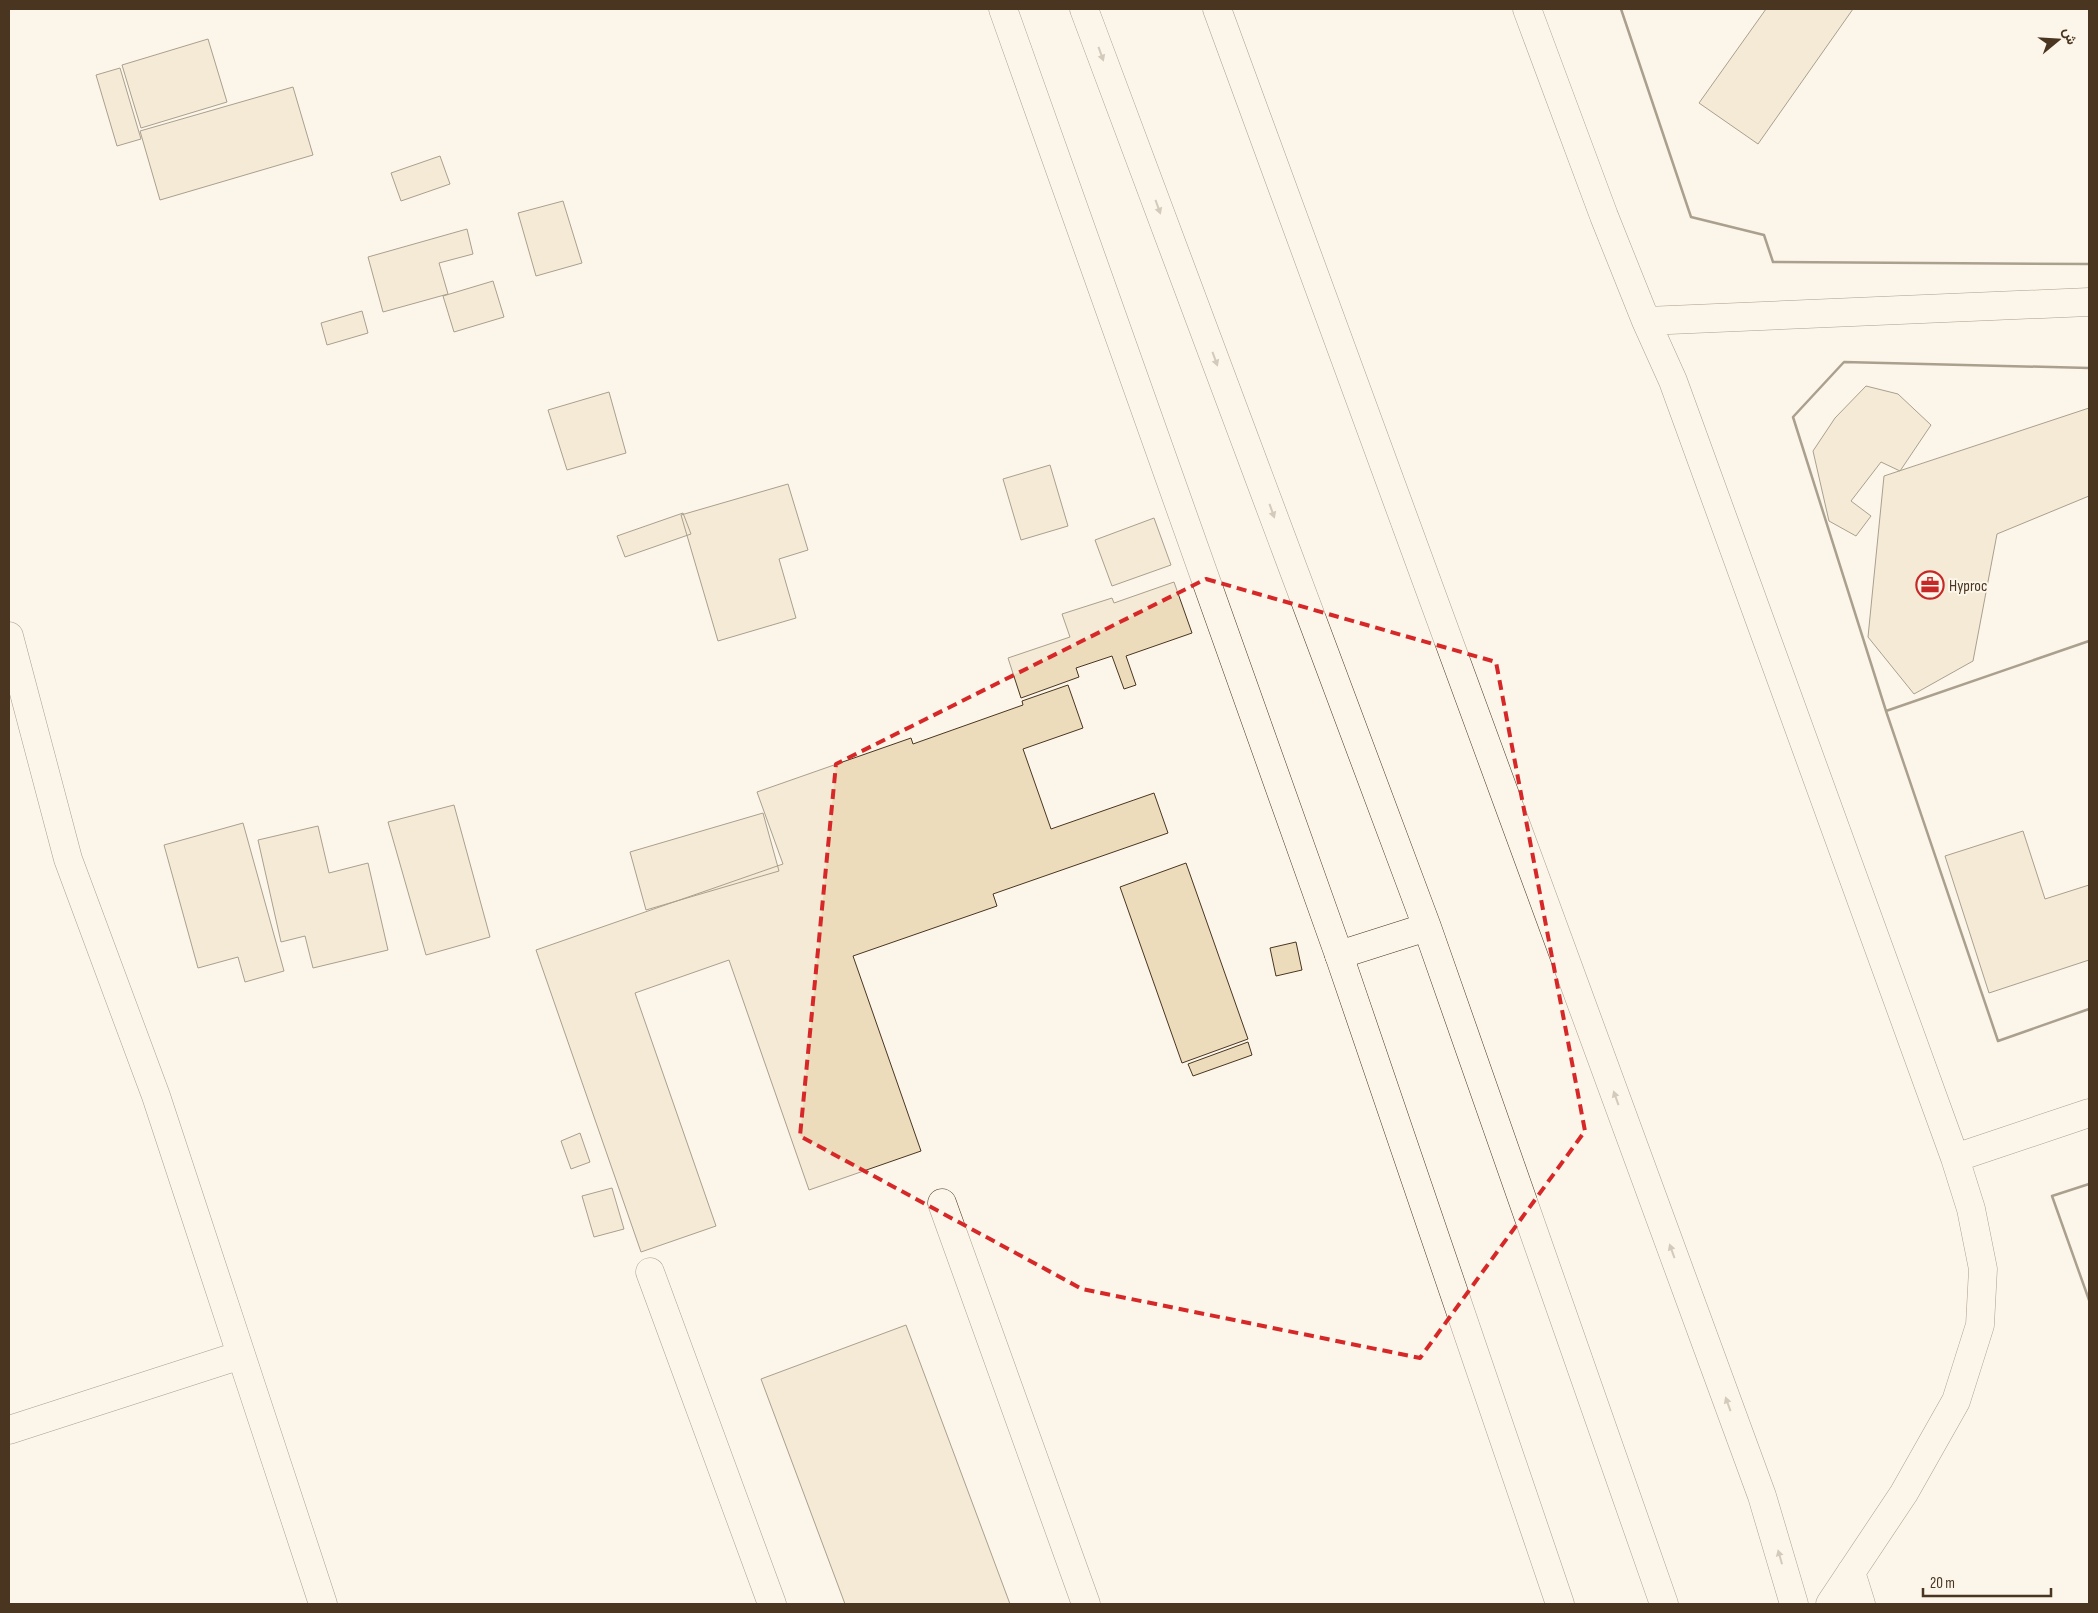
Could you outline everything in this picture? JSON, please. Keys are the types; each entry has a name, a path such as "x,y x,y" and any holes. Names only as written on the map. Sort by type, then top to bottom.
{"street":[{"path":"1002,9 1339,955 1560,1604"},
{"path":"1084,9 1427,927 1664,1604"},
{"path":"1217,9 1758,1487 1794,1604"},
{"path":"1527,9 1646,321 1673,381 1955,1158 1971,1209 1983,1269 1980,1325 1956,1401 1904,1493 1830,1604"},
{"path":"1646,321 2089,302"},
{"path":"9,636 68,859 156,1096 323,1604"},
{"path":"1339,955 1427,927"},
{"path":"1955,1158 2089,1113"},
{"path":"942,1204 1086,1604"},
{"path":"650,1272 772,1604"},
{"path":"9,1430 241,1355"},
{"path":"1851,1572 1861,1604"}],"highlighted area":[{"path":"1206,579 1496,662 1585,1131 1420,1358 1082,1289 800,1136 836,764"}],"building":[{"path":"1766,9 1853,9 1758,144 1699,103"},
{"path":"208,39 227,102 141,128 122,65"},
{"path":"120,68 141,139 117,146 96,75"},
{"path":"293,87 313,155 160,200 140,131"},
{"path":"440,156 450,184 401,201 391,173"},
{"path":"563,201 582,263 536,276 518,213"},
{"path":"467,229 473,254 439,263 448,294 383,312 368,257"},
{"path":"493,281 504,317 454,332 443,296"},
{"path":"362,311 368,333 327,345 321,323"},
{"path":"1866,386 1898,394 1931,425 1900,471 1881,462 1851,501 1871,516 1856,536 1829,521 1813,451 1835,418"},
{"path":"609,392 626,453 567,470 548,410"},
{"name":"Hyproc","path":"2089,408 2089,496 1997,534 1973,661 1914,694 1868,637 1884,476"},
{"path":"1050,465 1068,526 1021,540 1003,479"},
{"path":"788,484 808,550 779,559 796,618 718,641 681,515"},
{"path":"683,513 691,534 625,557 617,536"},
{"path":"1154,518 1171,565 1112,586 1095,540"},
{"path":"1174,582 1192,633 1126,656 1136,685 1124,689 1112,656 1076,668 1079,677 1021,698 1008,658 1070,637 1062,614 1112,598 1114,603"},
{"path":"1068,685 1083,728 1023,749 1051,829 1154,793 1168,833 993,894 997,906 853,956 921,1151 809,1190 729,960 635,993 716,1226 641,1252 536,950 783,864 757,792 911,738 913,744 1023,705 1022,701"},
{"path":"454,805 490,937 426,955 388,822"},
{"path":"763,813 779,871 646,910 630,852"},
{"path":"243,823 284,971 245,982 238,957 198,968 164,845"},
{"path":"318,826 329,873 368,863 388,950 313,968 305,936 281,942 258,840"},
{"path":"2023,831 2045,899 2089,885 2089,960 1989,993 1945,856"},
{"path":"1186,863 1248,1039 1182,1063 1120,887"},
{"path":"1296,942 1302,970 1276,976 1270,948"},
{"path":"1248,1042 1252,1055 1193,1076 1188,1064"},
{"path":"580,1133 590,1162 571,1169 561,1141"},
{"path":"612,1188 624,1229 594,1237 582,1196"},
{"path":"906,1325 1010,1604 845,1604 761,1379"}],"wall":[{"path":"1621,9 1691,217 1764,235 1773,262 2089,264"},
{"path":"2089,368 1844,362 1793,417 1886,711 1998,1041 2089,1009"},
{"path":"1886,711 2089,641"},
{"path":"2089,1184 2052,1196 2089,1300"}],"place":[{"name":"Hyproc","path":"1930,585"}]}
